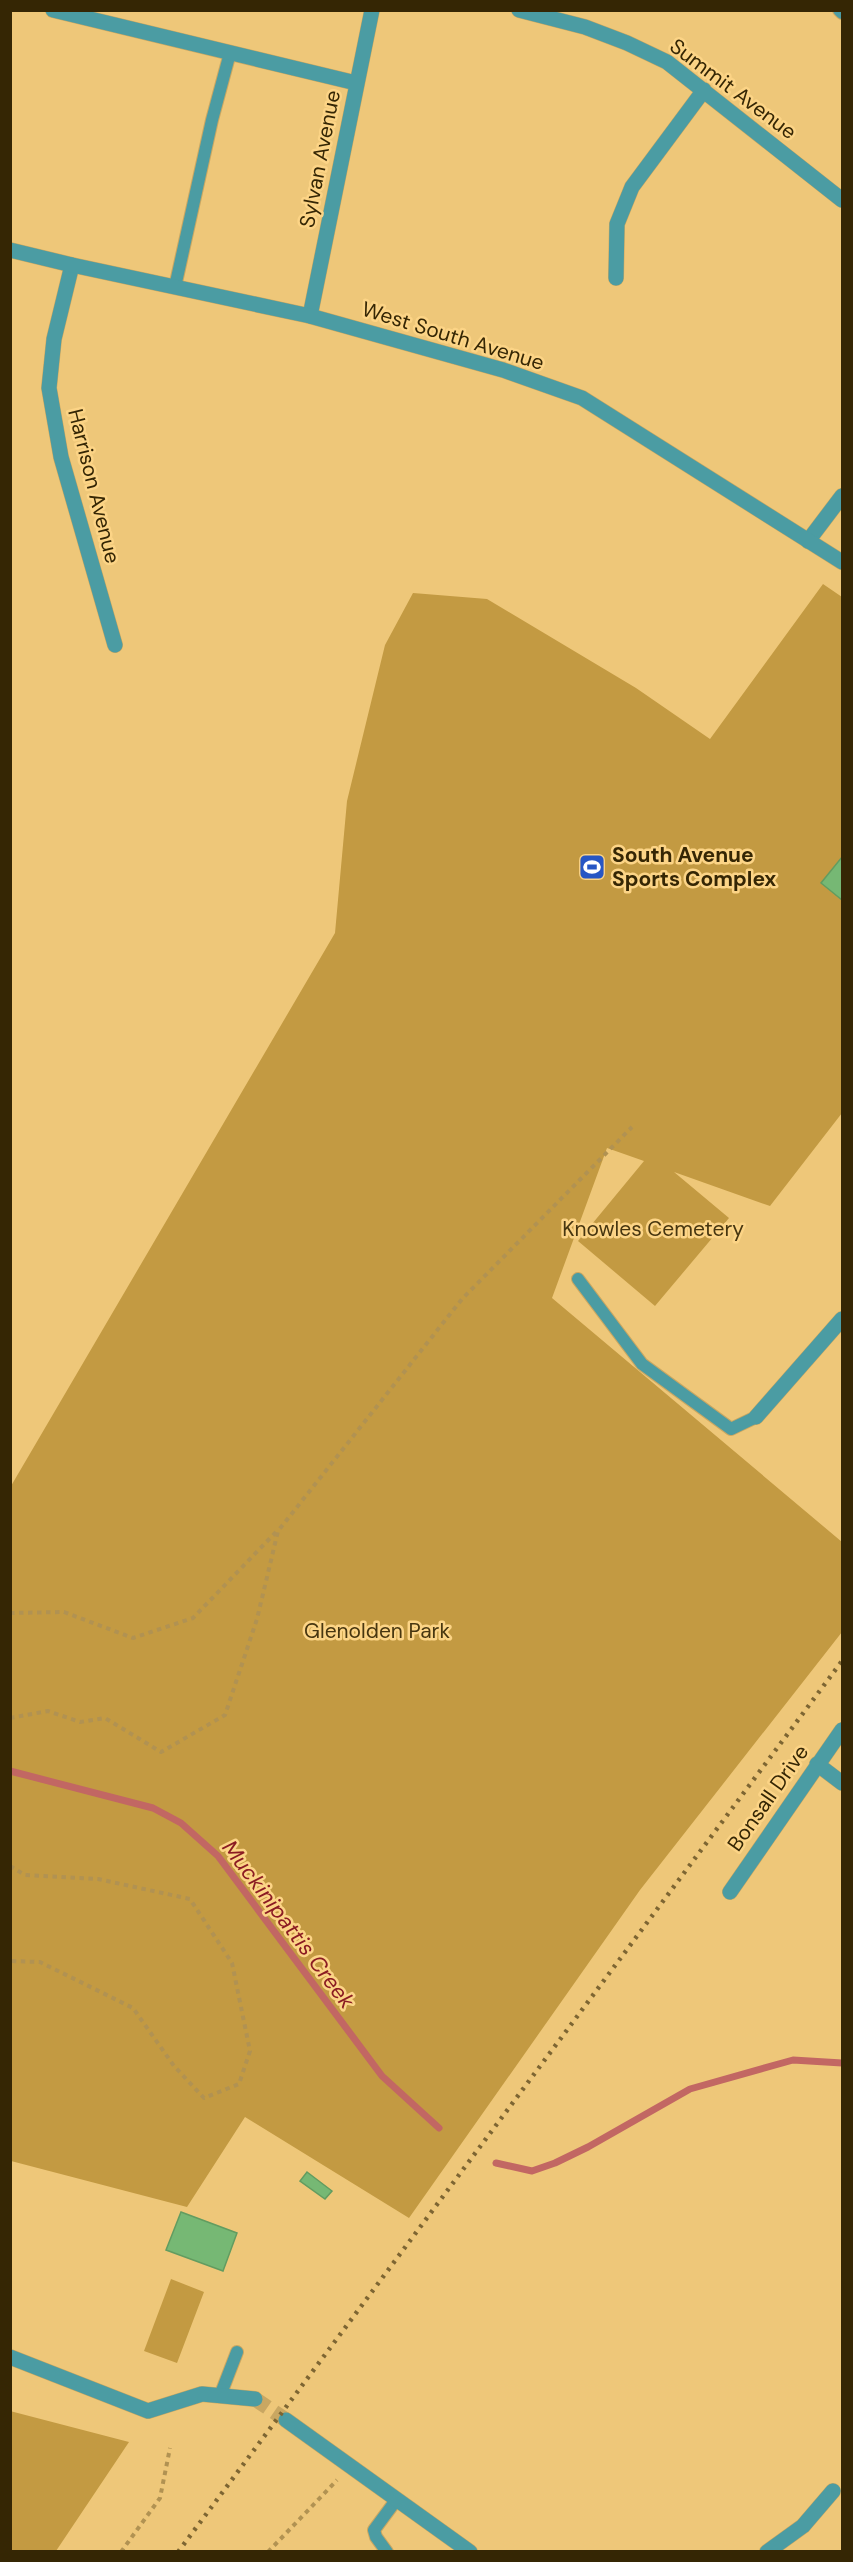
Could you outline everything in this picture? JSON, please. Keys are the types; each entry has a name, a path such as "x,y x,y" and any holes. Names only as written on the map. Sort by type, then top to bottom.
{"street":[{"path":"53,10 356,83"},
{"name":"Sylvan Avenue","path":"310,316 372,10"},
{"name":"Summit Avenue","path":"519,10 585,27 667,62 843,200"},
{"path":"616,278 617,224 632,187 704,90"},
{"name":"West South Avenue","path":"10,250 310,316 503,370 582,398 843,562"},
{"name":"Harrison Avenue","path":"72,265 54,339 49,388 61,457 114,645"},
{"path":"808,541 843,496"},
{"path":"756,1417 843,1319"},
{"name":"Bonsall Drive","path":"730,1892 817,1764 843,1730"},
{"path":"817,1764 843,1784"},
{"path":"10,2357 148,2411 202,2394 255,2399"},
{"path":"286,2420 470,2552"},
{"path":"767,2552 803,2526 838,2495"}],"lane":[{"path":"839,10 843,14"},
{"path":"175,287 212,120 230,53"},
{"path":"578,1279 642,1364 731,1429 756,1417"},
{"path":"220,2396 237,2352"},
{"path":"387,2552 376,2537 374,2530 397,2499"}],"path":[{"path":"10,1613 64,1612 133,1638 193,1618 278,1531 462,1299 633,1127"},
{"path":"10,1718 48,1711 80,1722 105,1718 161,1752 225,1715 257,1619 278,1531"},
{"path":"10,1866 25,1875 98,1879 190,1899 232,1963 250,2051 239,2084 204,2098 174,2066 133,2008 40,1962 10,1961"},
{"path":"122,2552 159,2498 170,2448"},
{"path":"268,2552 337,2480"}],"green space":[{"name":"Glenolden Park","path":"823,584 842,597 842,1113 770,1206 674,1172 729,1218 655,1306 578,1241 644,1161 607,1148 552,1298 842,1542 842,1632 640,1890 409,2218 245,2117 187,2207 11,2161 11,1486 335,933 347,801 385,645 413,593 487,599 636,688 710,739"},
{"path":"171,2279 204,2292 177,2363 144,2351"},
{"path":"10,2411 129,2442 56,2551 11,2551"}],"building":[{"path":"842,857 842,900 821,883"},
{"path":"307,2172 332,2191 325,2199 300,2181"},
{"path":"181,2212 237,2233 223,2271 166,2250"}],"waterway":[{"name":"Muckinipattis Creek","path":"10,1771 153,1808 181,1823 218,1856 382,2076 439,2128"},
{"name":"Muckinipattis Creek","path":"496,2163 532,2171 588,2147 690,2089 793,2060 842,2063"}],"tunnel":[{"path":"255,2399 286,2420"}],"railway":[{"path":"178,2552 842,1661"}],"place":[{"name":"South Avenue Sports Complex","path":"592,867"}],"park label":[{"name":"Knowles Cemetery","path":"653,1229"}]}
